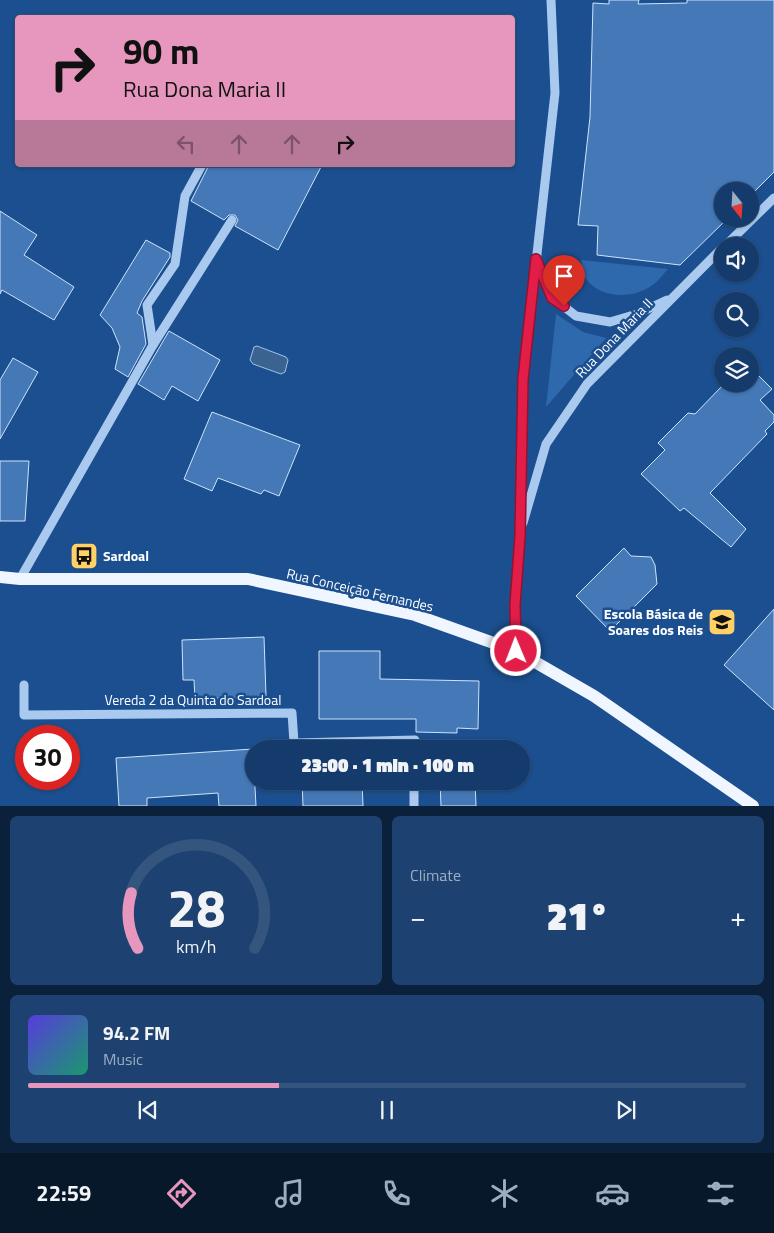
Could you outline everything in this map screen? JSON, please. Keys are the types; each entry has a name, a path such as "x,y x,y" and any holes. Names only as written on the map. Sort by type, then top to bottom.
{"main road":[{"name":"Rua Conceição Fernandes","path":"0,576 20,579 248,579 415,616 516,651 594,696 753,806"}],"street":[{"path":"516,651 515,605 520,536 523,379 555,93 551,0"},
{"path":"153,345 147,305 175,264 185,196 201,167"},
{"name":"Rua Dona Maria II","path":"734,237 774,198"},
{"path":"20,579 153,345 232,220"},
{"name":"Rua Dona Maria II","path":"520,536 546,444 587,384 714,257"},
{"name":"Rua Dona Maria II","path":"536,259 552,298 576,316 610,322 637,314 673,297"},
{"name":"Vereda 2 da Quinta do Sardoal","path":"24,685 24,715 292,714 294,740"},
{"path":"414,790 414,806"}],"shaded area":[{"path":"581,260 668,269 656,282 646,289 628,295 619,295 601,291 593,286 585,277"},
{"path":"556,314 583,332 606,338 546,407"},
{"path":"257,346 286,357 288,360 285,372 281,374 253,364 250,360 254,347"}],"building":[{"path":"609,0 639,0 638,4 687,3 687,0 774,0 774,172 759,187 759,182 714,182 714,228 718,228 680,265 597,255 598,226 578,225 590,117 593,3 609,4"},
{"path":"208,167 321,167 278,250 235,226 238,220 235,215 229,215 224,220 191,201"},
{"path":"0,211 37,235 24,255 74,287 54,320 2,290 0,294"},
{"path":"146,240 170,253 170,257 142,301 137,313 142,317 146,344 128,377 115,369 120,347 112,328 100,315"},
{"path":"169,331 220,360 198,401 172,386 164,400 138,384"},
{"path":"13,358 38,372 0,439 0,380"},
{"path":"759,376 772,389 760,400 774,415 774,422 765,431 767,434 710,493 746,529 731,547 684,508 680,511 641,474 665,450 658,443 688,413 695,414 716,392 759,392"},
{"path":"212,412 300,445 279,496 264,490 261,494 218,478 212,491 184,479"},
{"path":"0,461 29,461 25,521 0,521"},
{"path":"624,548 631,556 651,557 655,565 657,584 610,631 576,596"},
{"path":"774,609 774,710 724,665"},
{"path":"264,637 266,696 195,699 194,680 183,680 182,640"},
{"path":"319,651 380,651 380,679 479,681 478,729 457,728 457,733 416,732 416,719 319,719"},
{"path":"245,750 245,790 255,790 256,806 219,806 218,793 147,798 147,806 119,806 116,758"},
{"path":"302,790 362,790 363,806 303,806"},
{"path":"440,790 475,790 476,806 441,806"}],"place":[{"name":"Sardoal","path":"84,556"},
{"name":"Escola Básica de Soares dos Reis","path":"722,622"}],"route":[{"path":"516,651 515,605 520,536 523,379 536,259 552,298 564,306"}]}
